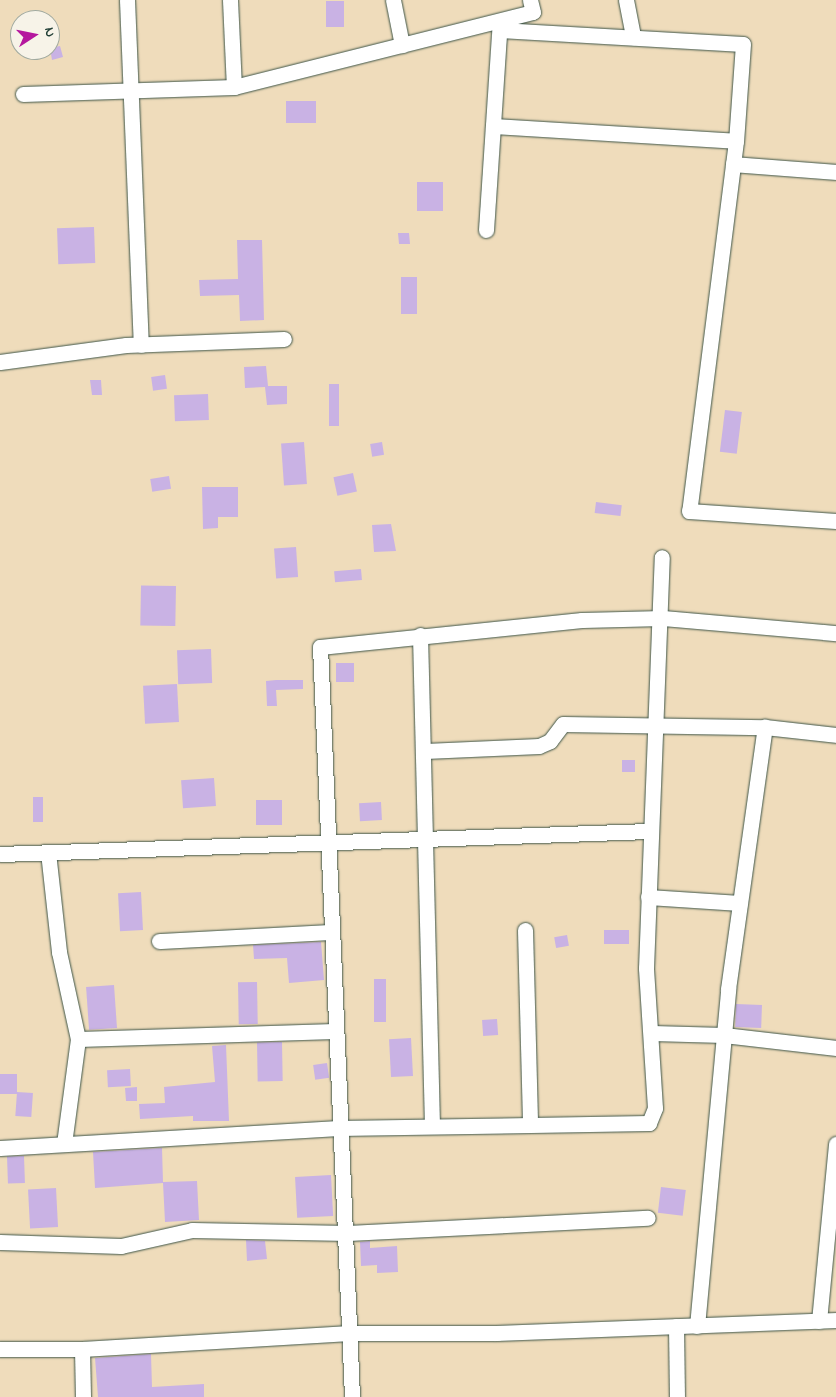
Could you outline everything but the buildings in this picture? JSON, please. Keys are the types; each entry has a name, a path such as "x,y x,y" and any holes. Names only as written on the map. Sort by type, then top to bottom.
{"street":[{"path":"127,0 127,91 141,345"},
{"path":"230,0 234,87"},
{"path":"394,0 402,45"},
{"path":"23,94 234,87 402,45 500,25 533,12 530,0"},
{"path":"626,0 633,37"},
{"path":"500,25 633,37 744,44 736,141 689,510 836,521"},
{"path":"486,230 500,25"},
{"path":"493,126 736,141"},
{"path":"733,164 836,172"},
{"path":"0,362 141,345 284,339"},
{"path":"0,1148 338,1128 530,1123 649,1123 655,1108 652,1033 646,968 650,831 659,725 663,618 662,557"},
{"path":"352,1397 348,1234 338,1128 330,840 320,647 420,635 582,620 663,618 836,633"},
{"path":"420,635 428,837 432,1126"},
{"path":"424,751 539,746 550,740 563,724 765,727 836,735"},
{"path":"697,1326 724,1035 740,903 765,727"},
{"path":"0,854 330,840 650,831"},
{"path":"48,852 59,952 78,1039 64,1144"},
{"path":"648,897 740,903"},
{"path":"525,930 530,1123"},
{"path":"159,941 332,932"},
{"path":"78,1039 335,1031"},
{"path":"652,1033 724,1035 836,1048"},
{"path":"819,1321 836,1144"},
{"path":"0,1242 121,1246 192,1230 348,1234 648,1218"},
{"path":"0,1350 82,1349 350,1333 697,1326 836,1320"},
{"path":"676,1326 677,1397"},
{"path":"82,1349 82,1397"}]}
